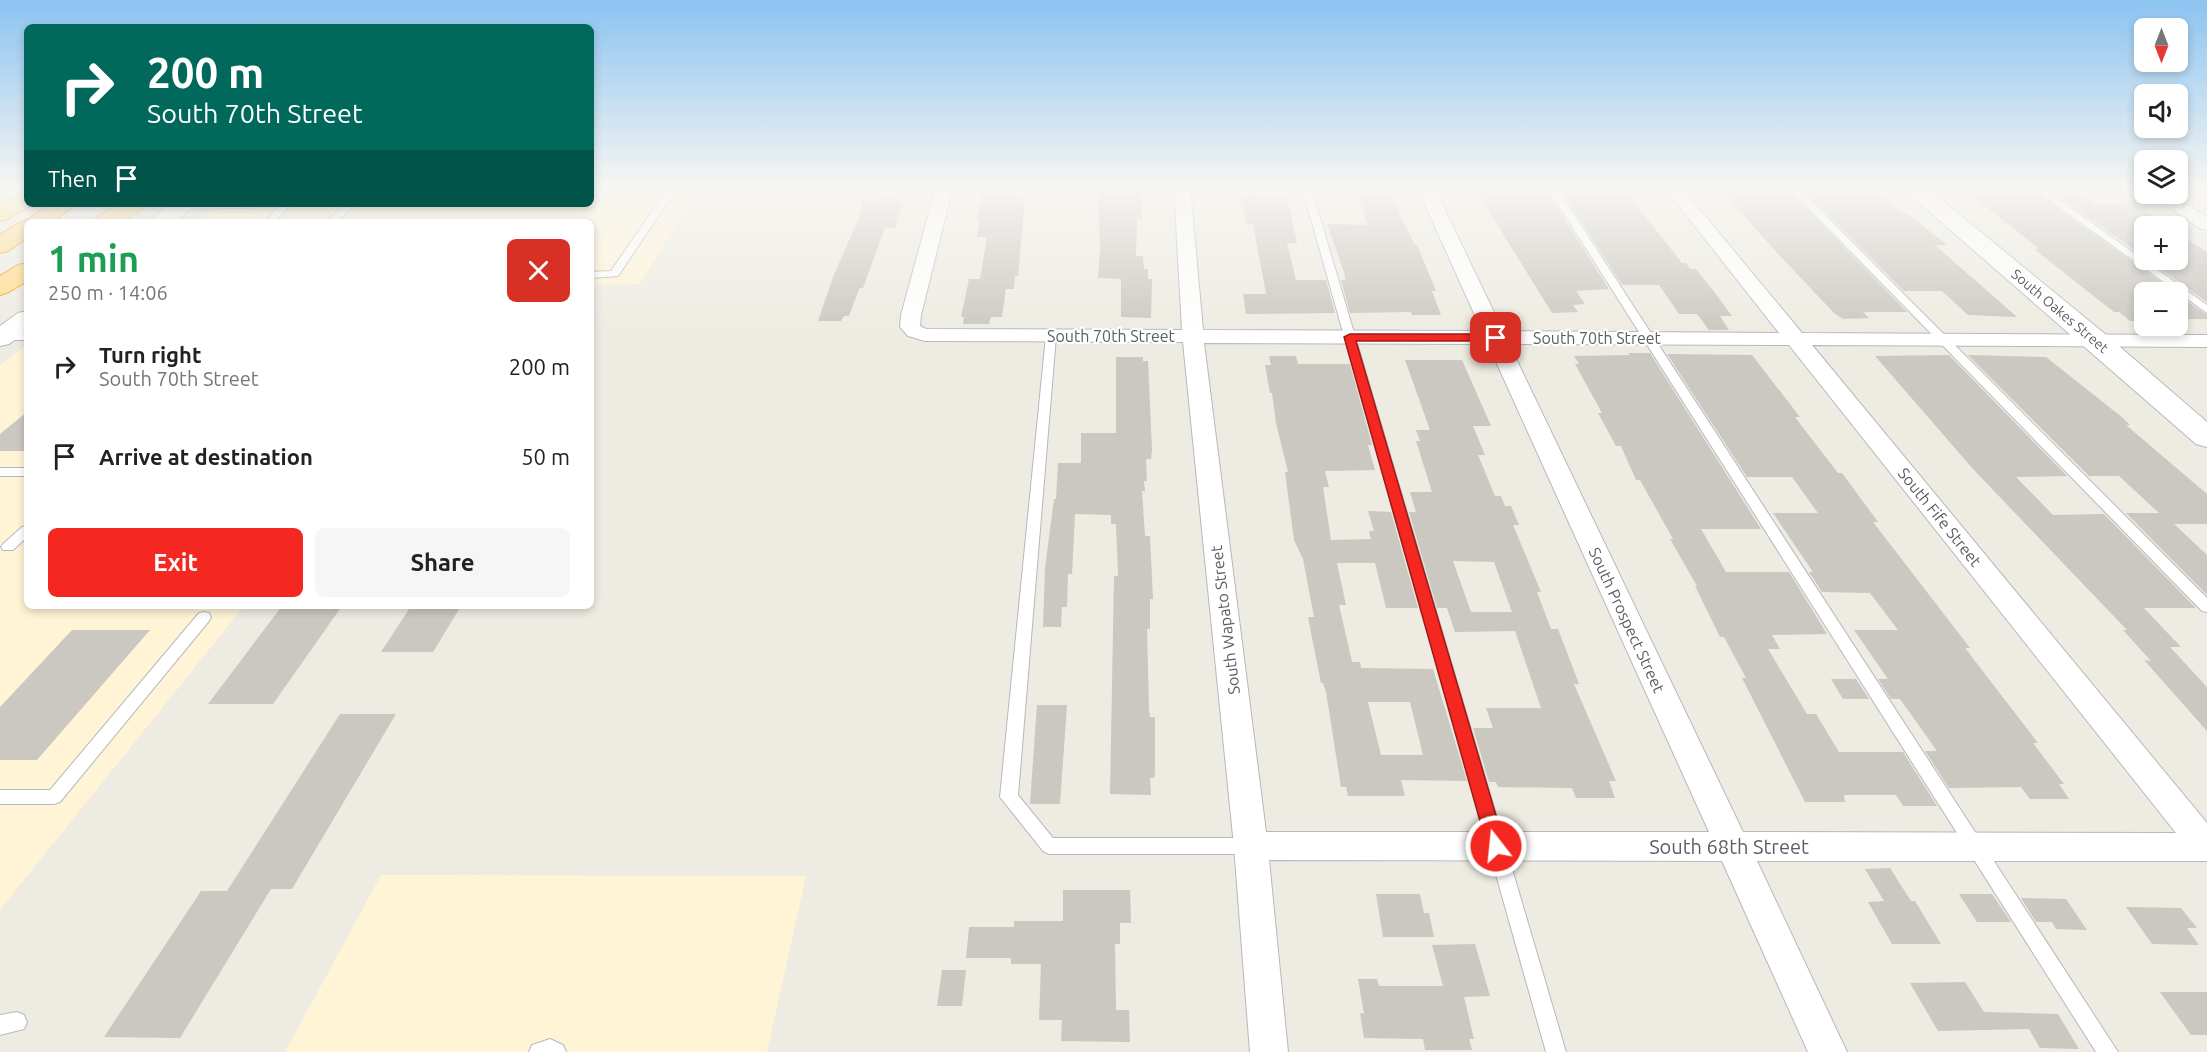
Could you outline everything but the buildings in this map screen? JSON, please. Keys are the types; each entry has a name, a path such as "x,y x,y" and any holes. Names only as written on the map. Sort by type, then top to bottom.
{"highway":[{"path":"0,246 15,236"},
{"path":"0,287 24,272"}],"street":[{"name":"South 70th Street","path":"932,236 911,315 910,327 915,332 937,336 2207,341"},
{"name":"South Wapato Street","path":"1186,236 1193,337 1251,846 1269,1052"},
{"name":"South Prospect Street","path":"1448,236 1828,1052"},
{"name":"South Fife Street","path":"1712,236 2207,847"},
{"name":"South Oakes Street","path":"1971,236 2207,438"},
{"path":"10,338 24,322"},
{"name":"South 68th Street","path":"1251,846 2207,847"}],"lane":[{"path":"594,275 614,274 640,236"},
{"path":"1320,236 1556,1052"},
{"path":"1582,236 1972,846 2108,1052"},
{"path":"1841,236 2207,607"},
{"path":"2104,236 2207,310"},
{"path":"1052,336 1009,797 1049,846 1251,846"},
{"path":"0,472 24,472"},
{"path":"8,547 24,533"},
{"path":"0,797 54,797 204,617"},
{"path":"539,1052 550,1049 556,1052"}],"shaded area":[{"path":"594,236 670,236 640,284 594,285"},
{"path":"24,347 24,609 242,609 0,910 0,365"},
{"path":"381,875 806,876 767,1052 285,1052"}],"route":[{"path":"1496,338 1350,337 1496,846"}]}
